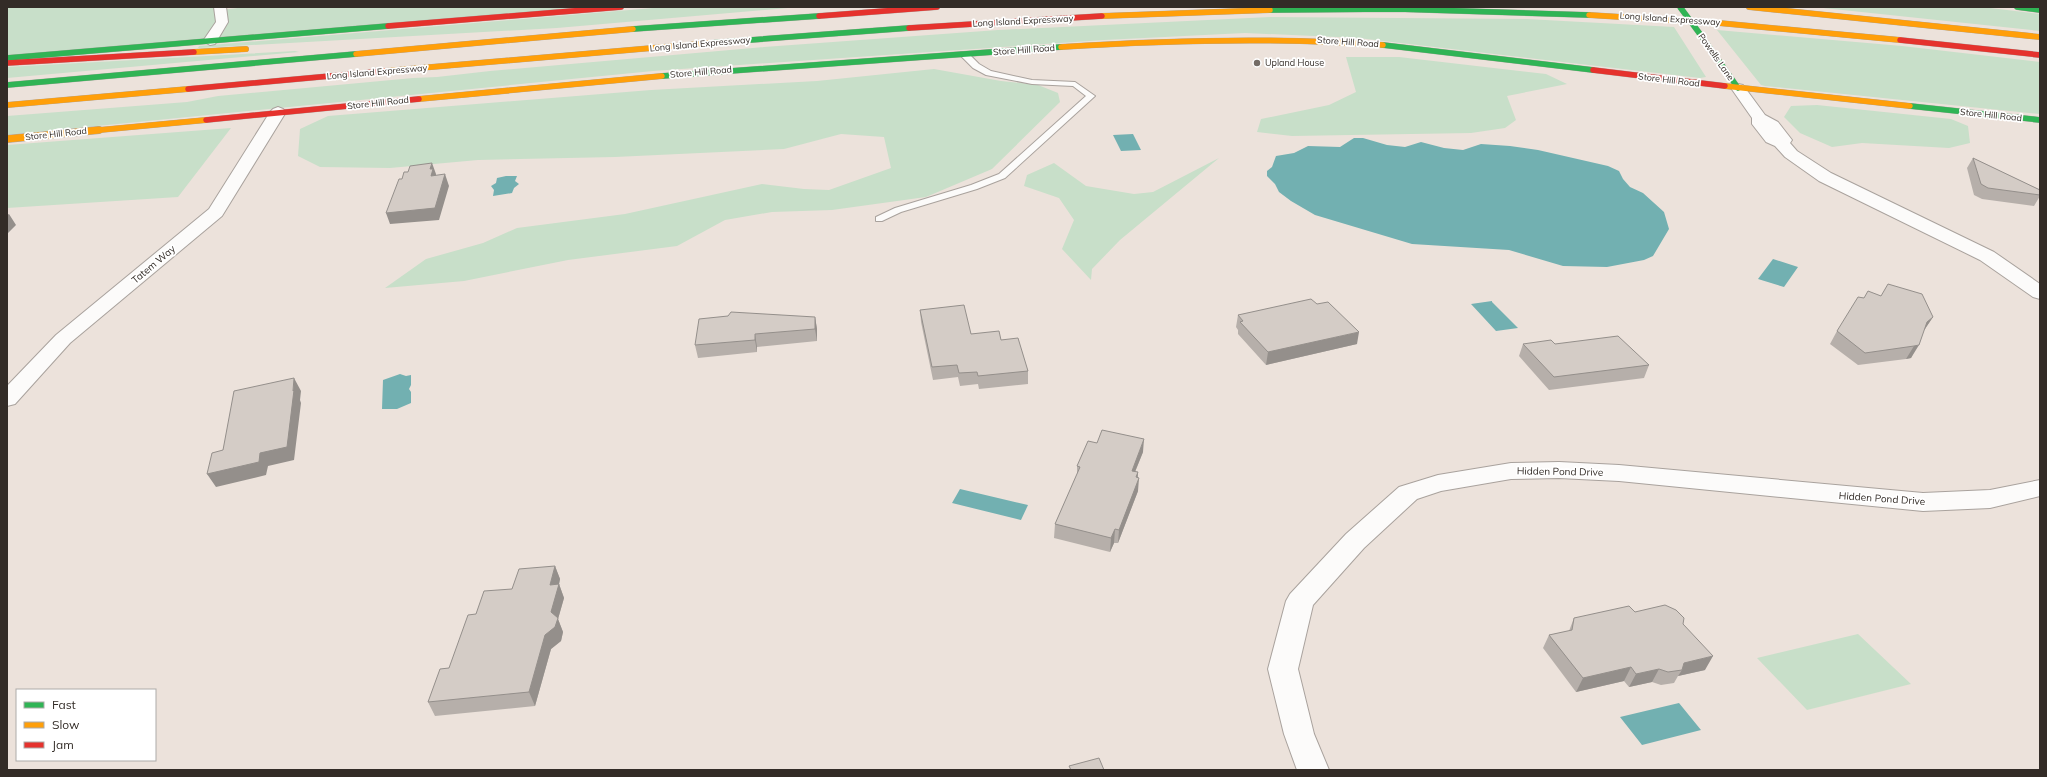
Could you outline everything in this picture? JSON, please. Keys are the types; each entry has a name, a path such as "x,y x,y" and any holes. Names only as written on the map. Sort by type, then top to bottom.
{"main road":[{"path":"7,58 564,9 621,7"},
{"name":"Long Island Expressway","path":"7,85 788,18 937,7"},
{"name":"Powells Lane","path":"1680,7 1738,88"},
{"path":"1749,7 2040,37"},
{"path":"2016,7 2040,10"},
{"name":"Long Island Expressway","path":"7,105 602,51 788,37 1052,19 1296,9 1491,10 1663,18 1787,28 2040,55"},
{"path":"394,41 788,18"},
{"name":"Store Hill Road","path":"7,139 669,75 1188,39 1306,39 1442,50 1738,88 2040,120"},
{"path":"7,63 259,48"}],"street":[{"path":"210,41 223,23 224,18 220,7"},
{"path":"1738,88 1760,118 1760,124 1771,138 1781,143 1791,154 1825,177 1987,256 2040,293"},
{"name":"Tatem Way","path":"7,399 63,339 216,212 278,112"},
{"name":"Hidden Pond Drive","path":"1313,770 1299,734 1283,669 1300,601 1355,541 1408,492 1438,483 1511,471 1559,470 1619,473 1923,502 1990,498 2040,488"}],"lane":[{"path":"879,219 898,210 974,187 1002,176 1091,96 1075,84 1032,82 989,73 976,66 964,54"}],"green space":[{"path":"7,7 220,7 221,10 246,7 621,7 7,58"},
{"path":"665,7 799,7 557,28 198,48 199,46"},
{"path":"1814,7 1982,7 2040,14 2040,31"},
{"path":"1270,17 1527,19 1674,27 1706,77 1700,78 1358,38 1245,33 1104,40 653,71 7,135 7,116 187,102 218,96 764,47 998,30"},
{"path":"1717,30 1902,46 2040,62 2040,114 1761,85"},
{"path":"295,51 299,52 7,78 7,67"},
{"path":"1346,57 1399,57 1546,74 1567,84 1507,96 1516,120 1505,128 1471,133 1292,136 1257,132 1261,119 1329,105 1356,92"},
{"path":"934,69 1001,81 1038,85 1058,93 1060,102 992,169 926,197 832,210 772,212 725,220 677,246 568,260 464,281 385,288 426,259 483,243 517,228 625,214 762,184 804,189 829,190 891,168 884,137 841,134 784,149 615,157 478,160 390,168 320,167 298,156 300,129 328,116 651,90 817,81"},
{"path":"1817,105 1951,119 1968,126 1970,143 1949,148 1862,143 1832,147 1800,133 1784,117 1791,106"},
{"path":"231,128 178,197 7,208 7,145"},
{"path":"1219,158 1120,240 1092,269 1091,280 1062,249 1074,220 1059,198 1024,186 1027,175 1054,163 1086,186 1134,194 1153,192"},
{"path":"1858,634 1911,684 1807,710 1757,658"}],"water":[{"path":"1133,134 1141,150 1121,151 1113,135"},
{"path":"1354,138 1363,138 1387,145 1405,147 1421,142 1444,148 1463,150 1481,144 1510,146 1538,150 1608,166 1619,171 1623,179 1630,187 1643,193 1664,212 1669,229 1653,256 1644,260 1607,267 1563,266 1509,250 1412,244 1315,215 1279,192 1275,184 1267,176 1267,171 1272,167 1276,156 1294,153 1308,146 1340,147"},
{"path":"517,176 515,181 519,184 514,188 512,193 493,196 494,190 491,186 496,183 497,178"},
{"path":"1773,259 1798,267 1784,287 1758,279"},
{"path":"1492,301 1518,328 1496,331 1471,304"},
{"path":"400,374 406,376 411,375 411,385 409,389 411,392 411,403 397,409 382,409 383,380"},
{"path":"960,489 1028,505 1021,520 952,503"},
{"path":"1679,703 1701,730 1642,745 1620,717"}],"building":[{"path":"1973,158 2040,190 2040,195 1988,188 1981,184"},
{"path":"432,163 430,169 433,169 431,176 445,174 435,208 386,213 399,179 402,179 404,172 408,172 410,166"},
{"path":"1888,284 1922,294 1933,317 1927,322 1919,345 1865,353 1837,331 1858,297 1864,298 1868,291 1881,296"},
{"path":"1311,299 1317,304 1328,302 1359,332 1268,352 1240,322 1243,321 1238,315"},
{"path":"964,305 971,334 999,331 1001,340 1018,338 1028,371 978,376 977,372 959,373 957,365 932,367 920,310"},
{"path":"731,312 815,317 815,329 755,334 755,340 695,345 699,319 728,316"},
{"path":"1618,336 1649,365 1554,377 1523,344 1551,340 1555,344"},
{"path":"294,378 293,391 294,390 287,447 260,453 259,462 207,474 212,453 223,450 234,391"},
{"path":"1102,430 1144,439 1132,471 1138,472 1136,477 1139,478 1119,530 1115,529 1111,538 1055,524 1080,467 1077,466 1088,441 1097,443"},
{"path":"555,566 550,585 559,584 551,612 558,618 555,627 545,635 529,692 428,702 440,669 449,668 468,615 476,614 484,591 512,589 519,569"},
{"path":"1665,605 1676,610 1684,618 1683,624 1713,656 1684,663 1682,670 1668,672 1659,669 1636,674 1631,667 1583,678 1549,635 1572,630 1574,618 1629,606 1635,612"},
{"path":"1099,758 1104,770 1071,770 1069,766"}],"traffic: fast":[{"path":"1680,7 1700,34"},
{"path":"2017,7 2040,10"},
{"path":"1270,10 1397,9 1589,15"},
{"path":"633,29 819,16"},
{"path":"7,58 388,26"},
{"path":"710,43 909,28"},
{"path":"1700,34 1738,88"},
{"path":"1383,45 1593,70"},
{"path":"662,76 1061,47"},
{"path":"7,85 356,54"},
{"path":"1910,106 2040,120"}],"traffic: slow":[{"path":"1749,7 2040,37"},
{"path":"1102,16 1270,10"},
{"path":"1589,15 1719,23 1900,40"},
{"path":"356,54 633,29"},
{"path":"1061,47 1142,42 1262,39 1383,45"},
{"path":"385,71 710,43"},
{"path":"194,52 246,49"},
{"path":"419,99 662,76"},
{"path":"1725,86 1910,106"},
{"path":"7,105 188,89"},
{"path":"7,139 206,120"}],"traffic: jam":[{"path":"388,26 621,7"},
{"path":"819,16 937,7"},
{"path":"909,28 1102,16"},
{"path":"1900,40 2040,55"},
{"path":"7,63 194,52"},
{"path":"1593,70 1725,86"},
{"path":"188,89 385,71"},
{"path":"206,120 419,99"}],"place":[{"name":"Upland House","path":"1257,63"}]}
